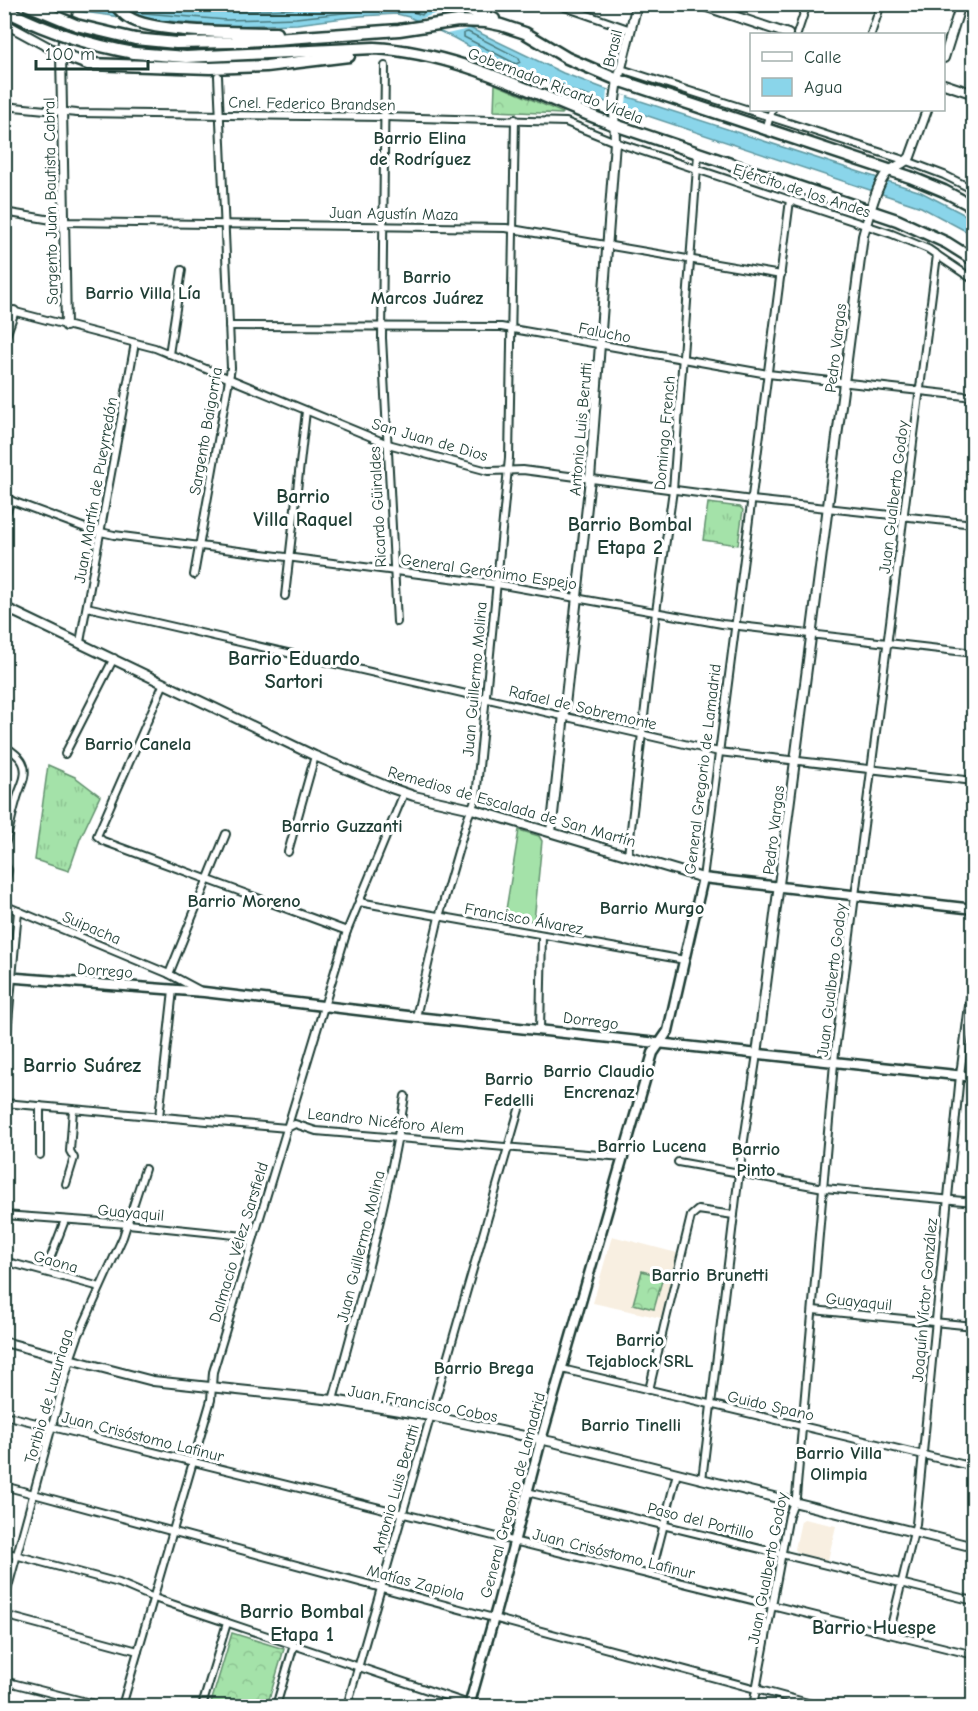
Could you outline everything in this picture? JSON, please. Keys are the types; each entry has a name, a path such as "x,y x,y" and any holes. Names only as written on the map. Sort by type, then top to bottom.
{"highway":[{"name":"Gobernador Ricardo Videla","path":"25,4 76,25 135,39 176,43 399,30 458,21 486,22 513,28 533,37 567,58 619,74 766,129 929,184 974,207"},
{"path":"115,4 128,17 164,28 333,35"},
{"path":"464,4 468,10 502,21 513,28"},
{"name":"Gobernador Ricardo Videla","path":"7,15 70,38 134,53 186,57 367,48 395,49 443,58 488,72 615,125 871,210 924,231 974,260"},
{"path":"61,54 88,64 210,68 285,64 395,49"}],"main road":[{"name":"Remedios de Escalada de San Martín","path":"703,878 974,909"},
{"name":"General Gregorio de Lamadrid","path":"471,1706 541,1440 653,1053 668,1031 703,878"},
{"name":"Dorrego","path":"8,978 204,992 974,1077"}],"street":[{"path":"556,4 630,30"},
{"name":"Brasil","path":"615,99 637,4"},
{"path":"698,4 785,33"},
{"path":"797,33 807,4"},
{"path":"871,33 880,4"},
{"path":"945,55 961,4"},
{"name":"Sargento Juan Bautista Cabral","path":"66,326 61,54 68,7"},
{"path":"7,15 61,54"},
{"name":"Ricardo Güiraldes","path":"385,66 382,327 397,622"},
{"path":"619,74 750,108"},
{"name":"Sargento Baigorria","path":"194,574 230,380 218,76"},
{"path":"945,84 974,94"},
{"name":"Antonio Luis Berutti","path":"551,832 590,479 615,142 615,99"},
{"name":"Cnel. Federico Brandsen","path":"4,106 62,113 515,119 566,122 615,142"},
{"path":"890,170 907,161 913,152 927,111"},
{"path":"766,129 771,113 944,175 974,190"},
{"name":"Juan Guillermo Molina","path":"416,1017 439,916 468,817 476,798 508,470 515,119"},
{"name":"Ejército de los Andes","path":"615,142 919,244 974,280"},
{"name":"Domingo French","path":"628,855 656,612 673,490 698,154"},
{"name":"Pedro Vargas","path":"702,1480 739,1173 757,1054 866,225 880,186 890,170"},
{"name":"General Gregorio de Lamadrid","path":"703,878 790,200"},
{"name":"Juan Agustín Maza","path":"4,212 64,222 513,228 780,275"},
{"name":"Juan Gualberto Godoy","path":"753,1707 789,1515 794,1503 803,1425 834,1062 938,255"},
{"path":"169,354 182,270"},
{"name":"San Juan de Dios","path":"4,309 169,354 388,444 488,471 523,470 752,500 974,524"},
{"path":"4,339 14,311"},
{"name":"Falucho","path":"229,326 512,328 768,374 974,398"},
{"name":"Juan Martín de Pueyrredón","path":"80,642 135,343"},
{"path":"285,596 306,411"},
{"path":"4,519 8,499"},
{"name":"General Gerónimo Espejo","path":"8,499 101,533 497,584 736,626 974,653"},
{"name":"Remedios de Escalada de San Martín","path":"4,607 315,756 404,793 472,809 703,878"},
{"name":"Rafael de Sobremonte","path":"87,607 719,752 974,781"},
{"path":"65,754 114,658"},
{"path":"164,683 97,836 103,842 347,931"},
{"path":"4,747 11,750 25,768 4,848"},
{"path":"288,852 315,756"},
{"name":"Dalmacio Vélez Sarsfield","path":"122,1707 211,1400 213,1371 347,931 404,793"},
{"path":"169,974 226,834"},
{"path":"4,862 8,870 8,880 4,890"},
{"name":"Francisco Álvarez","path":"359,902 685,960"},
{"name":"Suipacha","path":"4,905 169,974"},
{"path":"4,1067 8,978 18,911"},
{"path":"540,1030 542,935"},
{"name":"Joaquín Víctor González","path":"889,1634 914,1532 960,1075 974,967"},
{"name":"Dorrego","path":"169,974 204,992"},
{"path":"159,1117 173,990"},
{"name":"Juan Guillermo Molina","path":"333,1400 379,1231 405,1096"},
{"name":"Leandro Nicéforo Alem","path":"4,1103 287,1128 295,1124 316,1131 623,1157"},
{"path":"40,1106 40,1155"},
{"name":"Antonio Luis Berutti","path":"347,1707 520,1106"},
{"path":"66,1184 74,1158 70,1151 73,1108"},
{"path":"678,1162 824,1188 974,1202"},
{"name":"Toribio de Luzuriaga","path":"4,1602 70,1360 128,1224 145,1169"},
{"path":"649,1390 691,1215 698,1210 734,1215"},
{"name":"Guayaquil","path":"4,1215 128,1224 254,1237"},
{"path":"45,1272 65,1220"},
{"name":"Gaona","path":"4,1261 100,1287"},
{"name":"Guayaquil","path":"813,1310 974,1326"},
{"name":"Juan Francisco Cobos","path":"4,1342 153,1381 333,1400 430,1416 541,1440 974,1547"},
{"name":"Guido Spano","path":"562,1369 974,1467"},
{"name":"Juan Crisóstomo Lafinur","path":"4,1416 974,1655"},
{"path":"651,1575 677,1473"},
{"name":"Matías Zapiola","path":"4,1486 819,1707"},
{"name":"Paso del Portillo","path":"527,1492 974,1601"},
{"path":"4,1552 119,1583 154,1598 471,1706"},
{"path":"4,1615 138,1651"},
{"path":"202,1707 227,1623"},
{"path":"276,1707 294,1645"},
{"path":"4,1681 102,1707"}],"shaded area":[{"path":"612,1236 677,1253 661,1318 593,1303"},
{"path":"804,1519 836,1526 828,1560 798,1553 795,1549 801,1521"}],"green space":[{"path":"495,84 563,113 494,111"},
{"path":"708,503 740,507 743,510 738,545 703,540"},
{"path":"48,765 75,777 100,796 80,839 69,871 35,860"},
{"path":"519,830 539,836 542,841 534,921 505,916"},
{"path":"642,1271 663,1277 654,1309 633,1304"},
{"path":"232,1633 284,1649 267,1706 210,1706"}],"water":[{"path":"186,4 219,7 422,5 563,73 616,93 921,192 973,219 973,235 921,207 540,80 494,60 409,17 397,14 297,24 225,26 121,17 49,5"}],"pier":[{"path":"440,12 473,28 447,34 417,20"},
{"path":"607,90 627,96 625,109 606,103"}],"district":[{"name":"Barrio Elina de Rodríguez","path":"420,148"},
{"name":"Barrio Marcos Juárez","path":"427,287"},
{"name":"Barrio Villa Lía","path":"143,293"},
{"name":"Barrio Villa Raquel","path":"303,508"},
{"name":"Barrio Bombal Etapa 2","path":"630,536"},
{"name":"Barrio Eduardo Sartori","path":"294,670"},
{"name":"Barrio Canela","path":"138,744"},
{"name":"Barrio Guzzanti","path":"342,826"},
{"name":"Barrio Moreno","path":"244,901"},
{"name":"Barrio Murgo","path":"652,908"},
{"name":"Barrio Suárez","path":"82,1065"},
{"name":"Barrio Claudio Encrenaz","path":"599,1081"},
{"name":"Barrio Fedelli","path":"509,1089"},
{"name":"Barrio Lucena","path":"652,1146"},
{"name":"Barrio Pinto","path":"756,1159"},
{"name":"Barrio Brunetti","path":"710,1275"},
{"name":"Barrio Tejablock SRL","path":"640,1350"},
{"name":"Barrio Brega","path":"484,1368"},
{"name":"Barrio Tinelli","path":"631,1425"},
{"name":"Barrio Villa Olimpia","path":"839,1463"},
{"name":"Barrio Bombal Etapa 1","path":"302,1622"},
{"name":"Barrio Huespe","path":"874,1627"}]}
